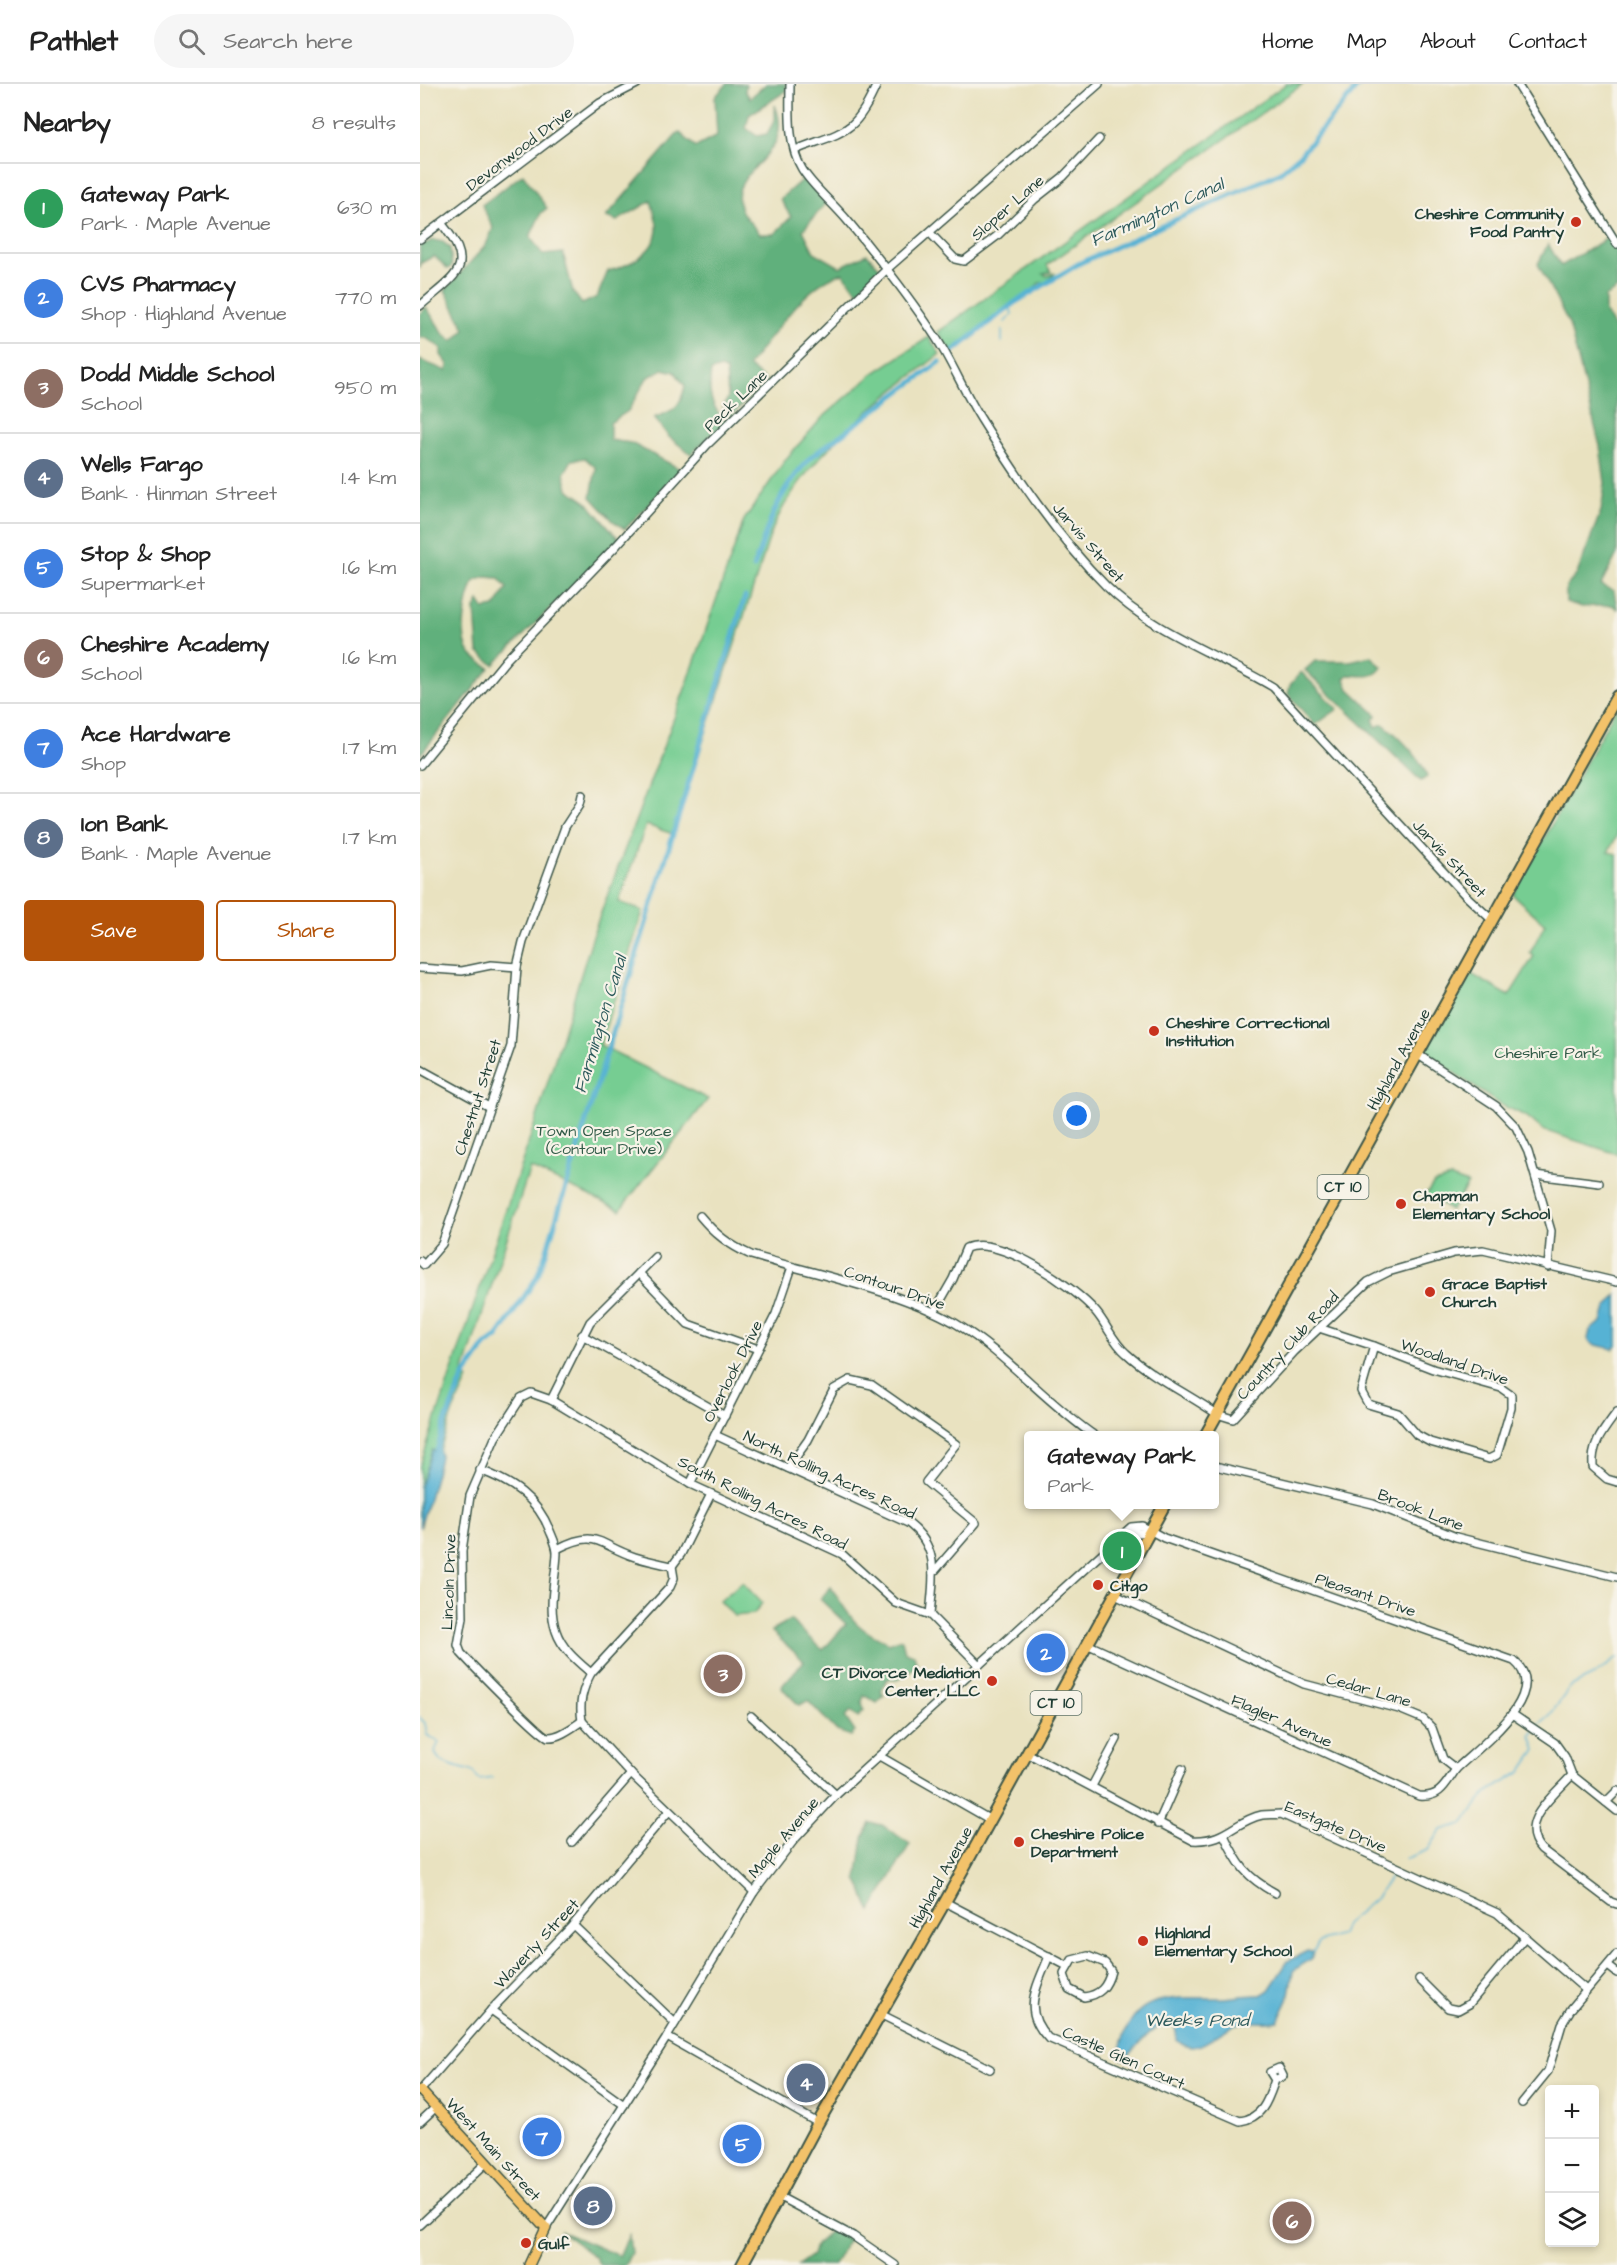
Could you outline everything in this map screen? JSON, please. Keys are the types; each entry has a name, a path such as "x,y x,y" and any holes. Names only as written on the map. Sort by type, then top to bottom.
{"highway":[{"name":"Highland Avenue","path":"1208,1431 1282,1293 1617,696"},
{"name":"Highland Avenue","path":"742,2265 818,2123 945,1902 1162,1509"}],"main road":[{"name":"West Main Street","path":"420,2090 546,2228"},
{"path":"529,2265 546,2228"}],"street":[{"name":"Devonwood Drive","path":"420,239 600,104 637,84"},
{"name":"Jarvis Street","path":"790,84 790,124 795,150 802,169 887,269 936,337 981,418 1025,485 1074,550 1107,588 1145,617 1190,645 1247,671 1273,687 1465,895 1492,920"},
{"path":"795,150 850,129 865,113 877,84"},
{"name":"Peck Lane","path":"420,765 506,660 601,563 707,445 887,269 1099,84"},
{"path":"1517,84 1617,244"},
{"name":"Sloper Lane","path":"930,233 955,259 964,261 997,236 1035,199 1063,177 1099,139"},
{"path":"420,306 453,277 460,263 460,249 442,224"},
{"name":"Chestnut Street","path":"422,1263 442,1244 511,1046 517,967 565,827 580,804 582,795"},
{"path":"420,968 462,971 491,965 517,967"},
{"path":"1417,1054 1507,1116 1524,1142 1536,1175 1551,1231 1548,1267"},
{"path":"420,1069 489,1107"},
{"path":"1536,1175 1599,1182"},
{"name":"Contour Drive","path":"700,1216 713,1232 730,1246 792,1268 934,1312 981,1341 1088,1431"},
{"path":"934,1312 953,1279 966,1248 983,1245 1003,1252 1054,1276 1095,1311 1127,1355 1217,1414"},
{"name":"Country Club Road","path":"1217,1414 1233,1419 1238,1416 1294,1351 1357,1291 1373,1279 1454,1253 1474,1250 1490,1251 1617,1282"},
{"path":"551,1400 582,1335 606,1303 655,1257"},
{"name":"Overlook Drive","path":"690,1484 776,1314 792,1268"},
{"path":"639,1273 688,1324 758,1349"},
{"name":"Woodland Drive","path":"1319,1328 1374,1346 1433,1369 1501,1388 1511,1395 1511,1408 1497,1455 1489,1459 1430,1442 1417,1435 1398,1413 1368,1404 1361,1391 1374,1346"},
{"path":"582,1335 725,1416"},
{"path":"788,1468 808,1440 834,1389 850,1380 872,1385 956,1444 926,1482 976,1523 933,1573"},
{"name":"Lincoln Drive","path":"551,1400 531,1393 521,1398 495,1438 480,1470 464,1525 463,1618 458,1645 461,1653 537,1731 546,1737 555,1737 582,1722"},
{"name":"South Rolling Acres Road","path":"551,1400 690,1484 842,1554 897,1603 930,1615 979,1665"},
{"path":"1617,1412 1598,1438 1592,1452 1593,1467 1607,1479 1617,1482"},
{"name":"North Rolling Acres Road","path":"715,1436 908,1523 928,1544 933,1573 930,1615"},
{"name":"Brook Lane","path":"1219,1467 1373,1504 1456,1537 1617,1577"},
{"path":"480,1470 505,1479 521,1490 546,1522 558,1549 552,1599 557,1633 570,1654 591,1673"},
{"path":"711,1494 681,1554 672,1566 674,1578 670,1587 591,1673 582,1689 580,1706 582,1722 631,1774 754,1892"},
{"name":"Maple Avenue","path":"546,2228 667,2037 754,1892 794,1840 836,1795 1125,1534 1150,1532"},
{"name":"Pleasant Drive","path":"1150,1532 1514,1661 1523,1668 1527,1680 1525,1694 1512,1714"},
{"path":"558,1549 577,1539 591,1538 635,1557 672,1566"},
{"name":"Cedar Lane","path":"1114,1595 1304,1684 1400,1709 1423,1719 1431,1728 1443,1759 1456,1769"},
{"name":"Flagler Avenue","path":"1089,1645 1419,1796 1432,1797 1442,1791 1456,1769"},
{"path":"1456,1769 1512,1714 1528,1727 1555,1743 1565,1757 1572,1775 1617,1811"},
{"path":"751,1716 836,1795"},
{"path":"1092,1786 1116,1739"},
{"name":"Eastgate Drive","path":"1028,1753 1158,1824 1192,1839 1206,1840 1224,1835 1260,1816 1281,1814 1497,1913 1586,1990"},
{"path":"881,1756 989,1819"},
{"path":"1158,1824 1182,1770"},
{"path":"572,1842 631,1774"},
{"path":"1572,1775 1534,1820 1531,1831 1532,1840 1611,1902 1617,1904"},
{"path":"1606,1802 1617,1791"},
{"name":"Waverly Street","path":"420,2090 491,2010 573,1925 669,1811"},
{"path":"1224,1835 1237,1862 1252,1880 1275,1893"},
{"path":"945,1902 1067,1966"},
{"path":"573,1925 675,2023"},
{"path":"1419,1979 1448,2008 1458,2010 1469,2004 1525,1937"},
{"path":"1522,2103 1548,2071 1562,2024 1586,1990 1617,1954"},
{"name":"Castle Glen Court","path":"1049,1956 1033,1997 1032,2011 1038,2028 1048,2038 1239,2121 1248,2120 1259,2113 1266,2104 1275,2080"},
{"path":"1088,1956 1105,1963 1111,1971 1108,1983 1099,1992 1084,1997 1069,1989 1064,1974 1067,1966 1072,1960 1088,1956"},
{"path":"1608,1966 1617,1973"},
{"path":"491,2010 624,2105"},
{"path":"880,2014 990,2069"},
{"path":"667,2037 818,2123"},
{"path":"420,2122 435,2108"},
{"path":"420,2225 486,2163"},
{"path":"778,2196 853,2236 895,2265"}],"green space":[{"path":"727,84 746,84 745,91 750,98 766,84 786,84 786,91 749,115 746,128 757,136 767,134 775,119 775,105 779,123 778,137 771,149 744,180 739,191 740,207 748,220 760,234 774,234 791,217 780,199 805,177 826,203 803,230 814,252 840,267 867,254 881,269 858,292 843,273 829,278 803,299 748,366 766,381 729,418 723,408 728,397 726,371 721,368 711,371 711,399 716,410 726,422 691,454 669,437 654,418 667,413 679,404 685,386 675,372 663,369 647,378 628,411 610,423 610,440 631,443 682,470 625,529 613,521 591,497 596,468 585,458 572,460 564,474 568,489 587,502 619,539 494,665 478,652 475,609 479,601 484,609 495,607 507,588 498,578 486,577 474,581 466,607 464,627 466,646 472,655 490,668 420,755 420,360 447,371 448,364 441,355 441,348 426,338 420,338 420,314 426,307 443,333 453,341 465,329 445,290 486,245 493,228 482,205 523,174 547,208 541,213 530,237 543,255 563,253 573,292 582,304 597,297 608,271 641,256 648,250 656,234 657,222 651,201 617,221 606,217 679,132 696,147 717,136 715,97"},
{"path":"1286,84 1303,84 1047,265 1051,272 1043,274 1047,276 1055,273 1046,283 1039,283 1033,290 1002,311 972,339 951,352 938,332"},
{"path":"1609,237 1617,252 1617,289 1605,297 1605,312 1617,333 1617,554 1601,585 1614,591 1617,609 1612,605 1582,607 1566,602 1566,587 1577,574 1601,511 1605,483 1600,446 1569,324 1538,264 1548,244 1561,266"},
{"path":"433,240 443,242 450,248 452,266 448,269 434,256 421,263 420,268 420,246"},
{"name":"Town Open Space (Contour Drive)","path":"929,337 940,354 843,434 801,481 784,506 771,533 673,834 646,825 619,902 643,911 600,1045 708,1099 620,1210 530,1168 463,1373 468,1379 453,1411 420,1510 420,1466 536,1120 596,926 689,678 744,520 786,459 821,419 874,373"},
{"path":"1371,656 1382,667 1375,674 1367,676 1348,675 1345,679 1349,689 1377,715 1373,719 1376,727 1383,724 1421,763 1427,777 1421,781 1305,670 1315,661 1350,661"},
{"path":"1301,672 1338,709 1315,725 1288,694 1290,685"},
{"name":"Cheshire Park","path":"1617,706 1617,836 1608,852 1617,854 1617,1154 1543,1130 1526,1116 1499,1104 1425,1052 1468,972 1509,996 1534,956 1530,953 1545,924 1513,895"},
{"path":"1451,1178 1468,1184 1451,1210 1425,1196 1434,1183"},
{"path":"1139,1535 1140,1540 1121,1573 1099,1562 1124,1540"},
{"path":"742,1582 762,1603 754,1614 734,1616 720,1601"},
{"path":"831,1587 854,1621 868,1633 889,1643 898,1639 902,1640 905,1652 914,1655 918,1666 897,1680 887,1679 881,1691 884,1696 877,1703 864,1695 862,1702 864,1710 858,1717 851,1711 845,1717 855,1732 851,1736 837,1731 808,1701 799,1705 781,1687 804,1661 771,1631 790,1620 823,1650 846,1624 820,1599"},
{"path":"870,1823 882,1825 910,1844 871,1911 857,1879 863,1838"},
{"path":"833,2229 849,2237 834,2265 798,2265 812,2255 815,2245"},
{"path":"560,2231 619,2256 629,2235 631,2253 625,2265 600,2265 595,2257"}],"water":[{"path":"1617,1295 1617,1346 1613,1349 1592,1344 1588,1339 1590,1330 1602,1322 1606,1308"},
{"path":"432,1450 440,1453 440,1457 420,1528 420,1486"},
{"name":"Weeks Pond","path":"1307,1951 1313,1952 1311,1959 1293,1971 1288,2000 1278,2021 1240,2023 1192,2047 1185,2046 1177,2040 1175,2026 1167,2025 1159,2027 1146,2036 1124,2060 1119,2056 1124,2035 1141,2009 1167,1999 1261,1995 1269,1990 1288,1961"}],"waterway":[{"name":"Farmington Canal","path":"951,353 1014,303 1080,263 1279,173 1300,155 1360,84"},
{"path":"1005,322 1012,314 1010,306"},
{"path":"1002,329 1002,342"},
{"name":"Farmington Canal","path":"754,567 782,495 811,457 940,362"},
{"name":"Farmington Canal","path":"435,1458 445,1423 463,1378 484,1347 497,1337 520,1303 537,1277 546,1253 745,597"},
{"path":"1536,1727 1550,1715 1571,1686 1594,1675 1617,1658"},
{"path":"420,1718 425,1723 427,1735 439,1742 435,1751 441,1760 473,1772 479,1780 493,1778"},
{"path":"1405,1859 1428,1850 1441,1830 1463,1824 1486,1793 1521,1772 1536,1750 1531,1735 1534,1731"},
{"path":"1313,1952 1319,1942 1341,1935 1345,1924 1376,1898 1393,1873"}],"place":[{"name":"Cheshire Community Food Pantry","path":"1576,222"},
{"name":"Cheshire Correctional Institution","path":"1154,1031"},
{"name":"Chapman Elementary School","path":"1401,1204"},
{"name":"Grace Baptist Church","path":"1430,1292"},
{"name":"Gateway Park","path":"1122,1551"},
{"name":"Citgo","path":"1098,1585"},
{"name":"CVS Pharmacy","path":"1046,1653"},
{"name":"Dodd Middle School","path":"723,1674"},
{"name":"CT Divorce Mediation Center, LLC","path":"992,1681"},
{"name":"Cheshire Police Department","path":"1019,1842"},
{"name":"Highland Elementary School","path":"1143,1941"},
{"name":"Wells Fargo","path":"806,2083"},
{"name":"Ace Hardware","path":"542,2137"},
{"name":"Stop & Shop","path":"742,2144"},
{"name":"Ion Bank","path":"593,2206"},
{"name":"Cheshire Academy","path":"1292,2221"},
{"name":"Gulf","path":"526,2243"}]}
